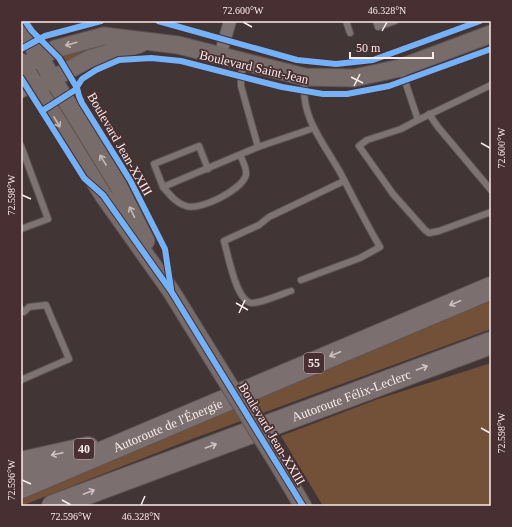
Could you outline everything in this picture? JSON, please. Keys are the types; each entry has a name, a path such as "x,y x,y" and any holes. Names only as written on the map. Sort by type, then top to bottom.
{"highway":[{"name":"Autoroute de l'Énergie","path":"21,487 491,288"},
{"name":"Autoroute Félix-Leclerc","path":"53,506 491,343"},
{"name":"40","path":"21,463 137,438"}],"street":[{"path":"220,56 230,21"},
{"name":"Boulevard Jean-XXIII","path":"21,27 118,185 171,291"},
{"name":"Boulevard Saint-Jean","path":"22,65 66,45 104,36 178,45 244,63 305,77 354,78 400,68 491,34"},
{"name":"Boulevard Saint-Jean","path":"37,88 103,54 148,42"},
{"name":"Boulevard Jean-XXIII","path":"22,65 103,195 171,291 303,506"}],"lane":[{"path":"346,21 350,33"},
{"path":"376,21 378,27 394,21"},
{"path":"244,63 241,76 241,86 258,147"},
{"path":"400,68 418,120"},
{"path":"301,280 360,258 380,247 356,207 344,181 314,128 305,106 305,77"},
{"path":"491,85 400,129 366,140 359,146 393,194 425,230 430,232 439,231 491,212"},
{"path":"21,95 37,88"},
{"path":"429,114 438,127 491,190"},
{"path":"163,187 258,147 314,128"},
{"path":"21,146 24,164 48,219 21,229"},
{"path":"208,169 199,146 154,164 163,187 177,202 189,207 195,207 234,191 243,181 246,170 240,155"},
{"path":"290,291 253,303 246,301 239,290 224,241 259,225 269,217 344,181"},
{"path":"21,309 24,312 30,307 46,305 69,360 21,380"}],"shaded area":[{"path":"93,48 94,50 66,62 63,56"},
{"path":"491,298 491,329 192,439 21,506 21,496"},
{"path":"491,363 491,506 323,506 281,436 378,399"}],"cycle path":[{"path":"25,21 32,31 59,58 77,88 82,103 130,180 165,249 171,289"},
{"path":"21,49 45,36 101,21"},
{"path":"158,21 297,60 336,64 373,60 480,21"},
{"path":"42,111 75,90 82,79 96,70 119,60 151,58 181,61 282,87 323,94 347,94 389,86 491,49"},
{"path":"21,78 84,178 103,195 171,291 303,506"}]}
